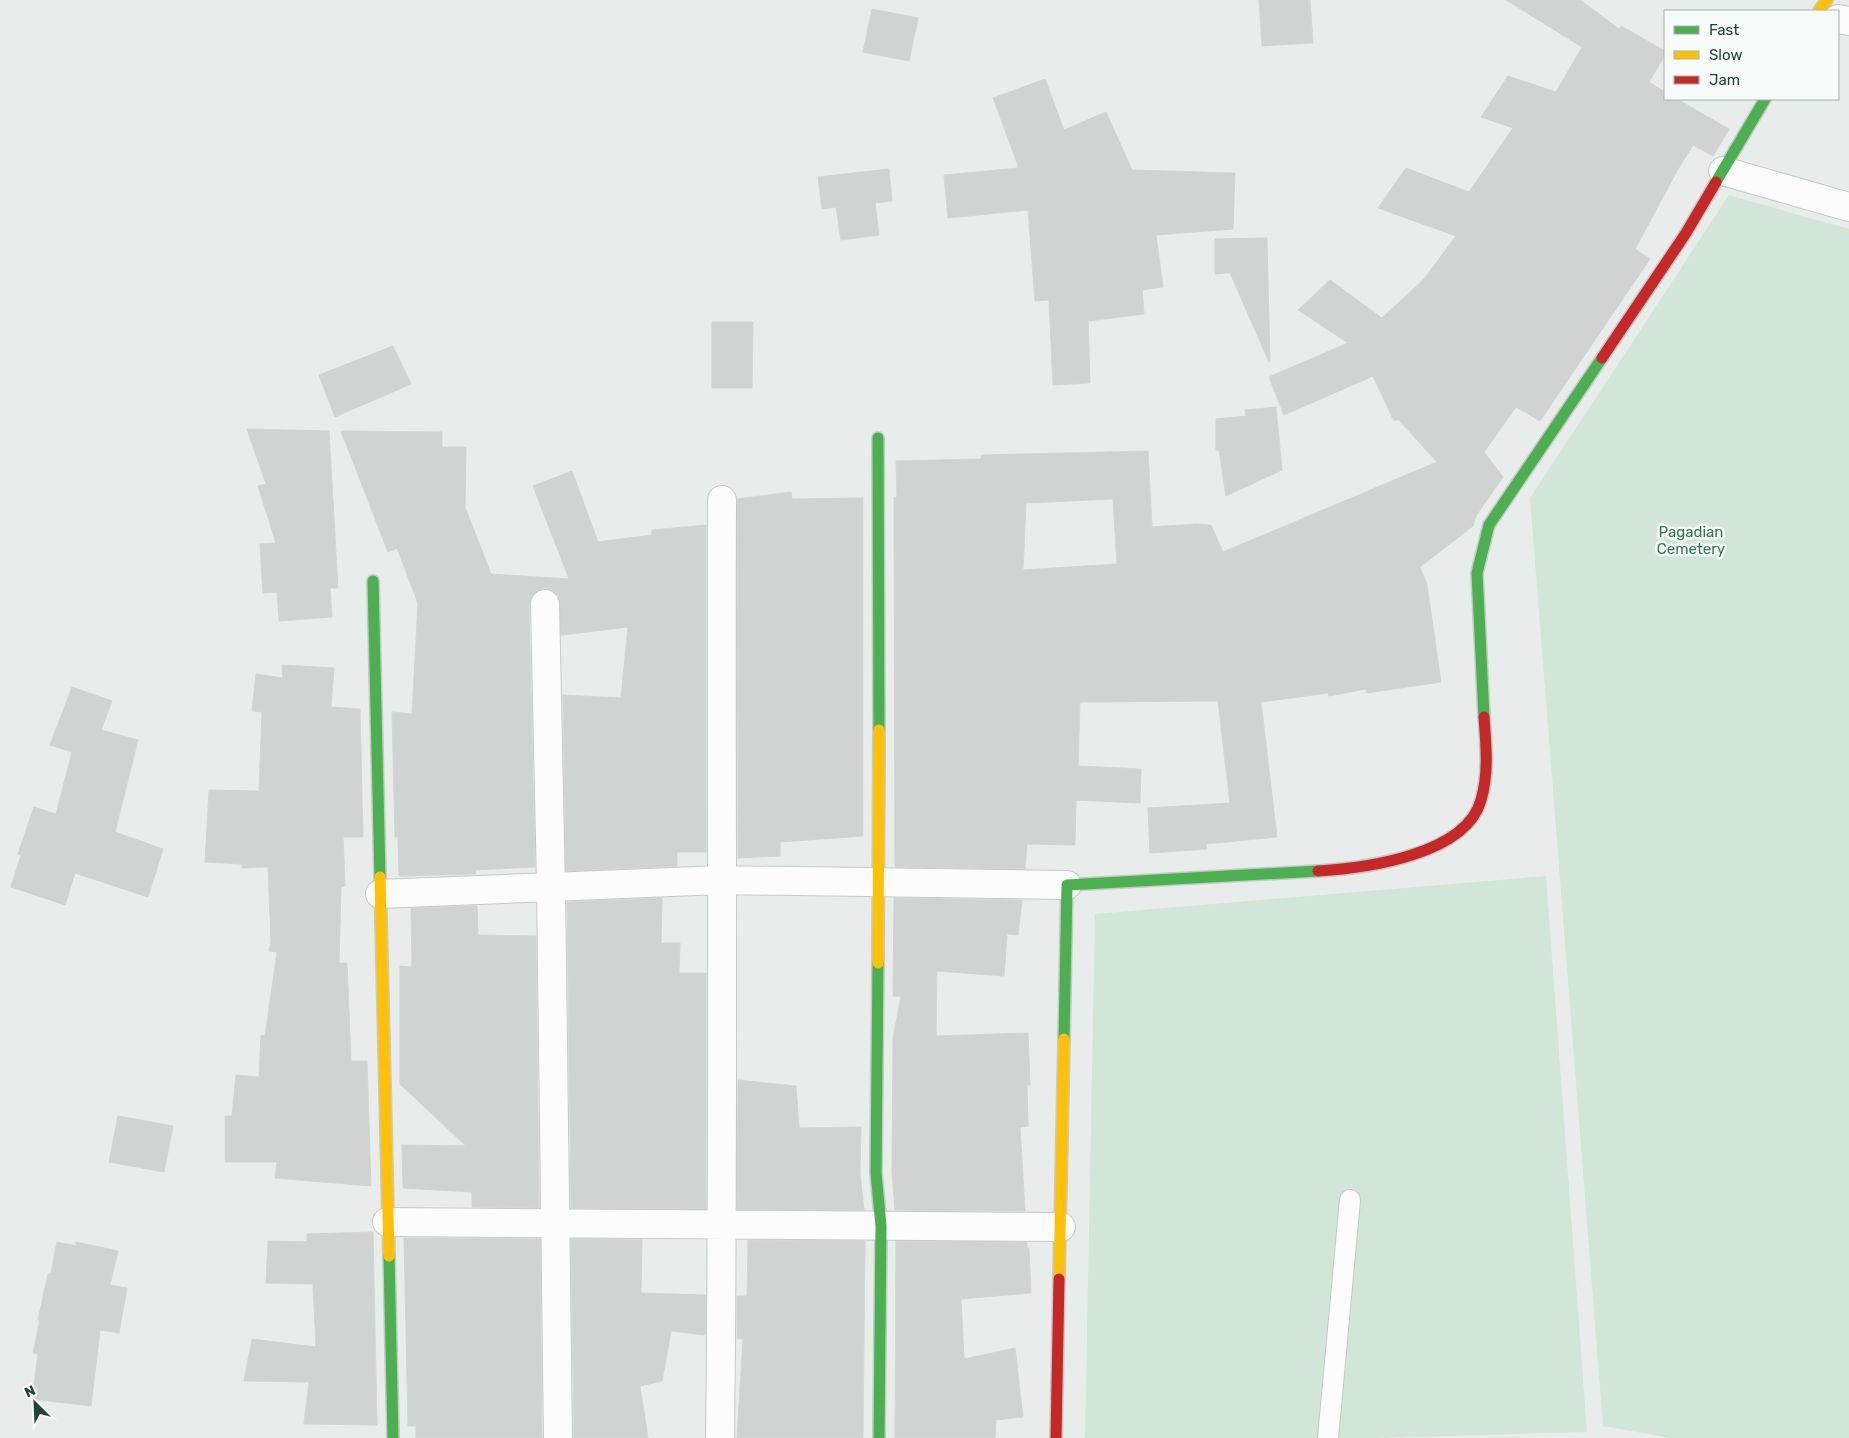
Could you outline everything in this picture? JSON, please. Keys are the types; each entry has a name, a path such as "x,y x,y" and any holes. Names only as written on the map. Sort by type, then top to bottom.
{"street":[{"path":"380,894 720,880 1067,884 1354,868 1424,852 1462,831 1481,802 1487,765 1478,573 1489,526 1686,233 1764,100"},
{"path":"1723,171 1849,207"},
{"path":"878,438 879,882 876,1173 881,1226 878,1438"},
{"path":"720,1438 723,1224 720,880 722,500"},
{"path":"373,581 393,1438"},
{"path":"545,604 551,887 558,1438"},
{"path":"1056,1438 1067,884"},
{"path":"388,1222 1061,1227"}],"lane":[{"path":"1328,1438 1350,1200"}],"green space":[{"name":"Pagadian Cemetery","path":"1729,195 1849,229 1849,1438 1670,1438 1603,1426 1530,498"},
{"path":"1546,876 1587,1432 1378,1438 1085,1438 1095,914"}],"building":[{"path":"1259,0 1310,0 1313,43 1262,46"},
{"path":"1506,0 1580,0 1619,29 1621,26 1664,50 1664,57 1649,82 1664,91 1664,100 1679,100 1729,129 1713,156 1693,145 1635,249 1650,259 1540,421 1516,407 1484,452 1503,477 1476,516 1473,526 1420,567 1427,585 1441,682 1366,693 1366,689 1329,696 1328,693 1261,702 1277,837 1206,844 1207,849 1150,853 1148,808 1230,803 1218,701 1080,702 1078,766 1141,769 1140,803 1076,800 1075,845 1027,844 1025,869 895,867 894,497 897,497 896,461 981,459 981,455 1148,451 1152,527 1211,525 1223,552 1437,462 1398,419 1394,421 1373,376 1284,415 1269,377 1348,343 1298,310 1330,280 1382,318 1424,279 1456,236 1378,208 1406,168 1469,192 1513,128 1481,117 1508,76 1556,92 1582,47","holes":["1113,499 1117,564 1023,570 1026,503"]},
{"path":"872,9 918,18 909,61 863,52"},
{"path":"1045,79 1064,130 1106,112 1132,170 1235,173 1233,229 1156,235 1163,287 1142,290 1144,314 1088,321 1090,383 1053,385 1049,300 1035,301 1028,210 948,218 944,175 1019,168 993,98"},
{"path":"889,169 892,201 875,203 879,235 841,240 836,207 822,209 818,177"},
{"path":"1267,238 1270,362 1230,273 1215,274 1215,239"},
{"path":"712,322 753,322 752,388 712,388"},
{"path":"393,346 411,384 335,417 319,375"},
{"path":"1276,407 1282,470 1226,496 1219,450 1216,450 1216,419 1246,416 1245,410"},
{"path":"247,429 329,431 338,588 330,588 332,617 279,621 277,592 263,593 260,544 276,543 258,486 266,484"},
{"path":"341,431 442,432 442,447 466,447 465,507 491,574 569,579 533,486 572,471 598,542 652,535 652,530 706,525 706,852 677,852 677,866 566,871 563,695 621,698 628,627 561,635 559,596 552,590 544,588 532,596 529,604 535,867 475,870 476,874 399,876 398,837 395,837 392,712 412,714 418,603 397,548 388,552"},
{"path":"791,492 792,499 863,498 863,836 780,842 780,856 738,858 737,499"},
{"path":"282,665 334,668 331,707 360,709 363,837 343,837 345,886 341,887 339,963 347,963 351,1061 367,1061 371,1186 275,1178 277,1162 225,1162 225,1116 232,1116 236,1075 259,1077 261,1035 265,1036 277,952 269,951 271,941 268,867 242,868 242,864 205,862 209,790 259,791 262,712 252,711 256,674 283,678"},
{"path":"72,687 112,701 101,730 138,740 115,832 163,849 148,897 75,873 65,905 11,887 21,855 18,854 34,807 56,814 72,752 50,745"},
{"path":"662,898 661,943 680,943 679,973 706,973 706,1209 571,1208 567,902"},
{"path":"894,898 1022,900 1018,935 1007,934 1004,976 937,971 936,1036 1028,1033 1030,1085 1027,1085 1028,1126 1020,1127 1025,1211 895,1210 892,1172 893,1039 901,996 893,996"},
{"path":"477,906 478,935 536,936 539,1208 472,1207 472,1192 403,1188 402,1145 466,1146 400,1084 400,966 412,967 411,908"},
{"path":"738,1080 796,1086 799,1128 861,1127 860,1173 864,1210 737,1209"},
{"path":"118,1116 173,1126 164,1172 109,1162"},
{"path":"373,1232 377,1425 304,1424 309,1382 244,1381 252,1339 316,1347 313,1284 266,1283 268,1241 307,1242 307,1234"},
{"path":"404,1238 540,1239 542,1438 416,1438 416,1426 408,1426"},
{"path":"571,1239 642,1240 641,1293 706,1295 705,1335 671,1331 662,1381 640,1386 648,1438 574,1438"},
{"path":"748,1240 865,1241 863,1438 737,1438 743,1339 737,1339 737,1296 747,1296"},
{"path":"896,1241 1027,1242 1027,1248 1029,1248 1031,1293 961,1299 964,1359 1015,1348 1023,1417 996,1420 995,1438 895,1438"},
{"path":"57,1242 76,1246 76,1242 118,1251 110,1285 127,1288 119,1333 100,1330 91,1406 32,1399 38,1354 33,1353 40,1320 38,1320 48,1274 51,1274"}],"traffic: fast":[{"path":"1716,182 1764,100"},
{"path":"1484,717 1477,573 1489,525 1602,358"},
{"path":"878,438 879,730"},
{"path":"373,581 380,877"},
{"path":"1064,1039 1067,885 1318,871"},
{"path":"878,963 876,1173 881,1226 879,1438"},
{"path":"389,1256 393,1438"}],"traffic: slow":[{"path":"1820,10 1827,0"},
{"path":"878,963 879,730"},
{"path":"380,877 389,1256"},
{"path":"1059,1279 1064,1039"}],"traffic: jam":[{"path":"1602,358 1686,233 1716,182"},
{"path":"1318,871 1387,862 1435,846 1456,834 1472,819 1484,790 1486,759 1484,717"},
{"path":"1056,1438 1059,1279"}]}
